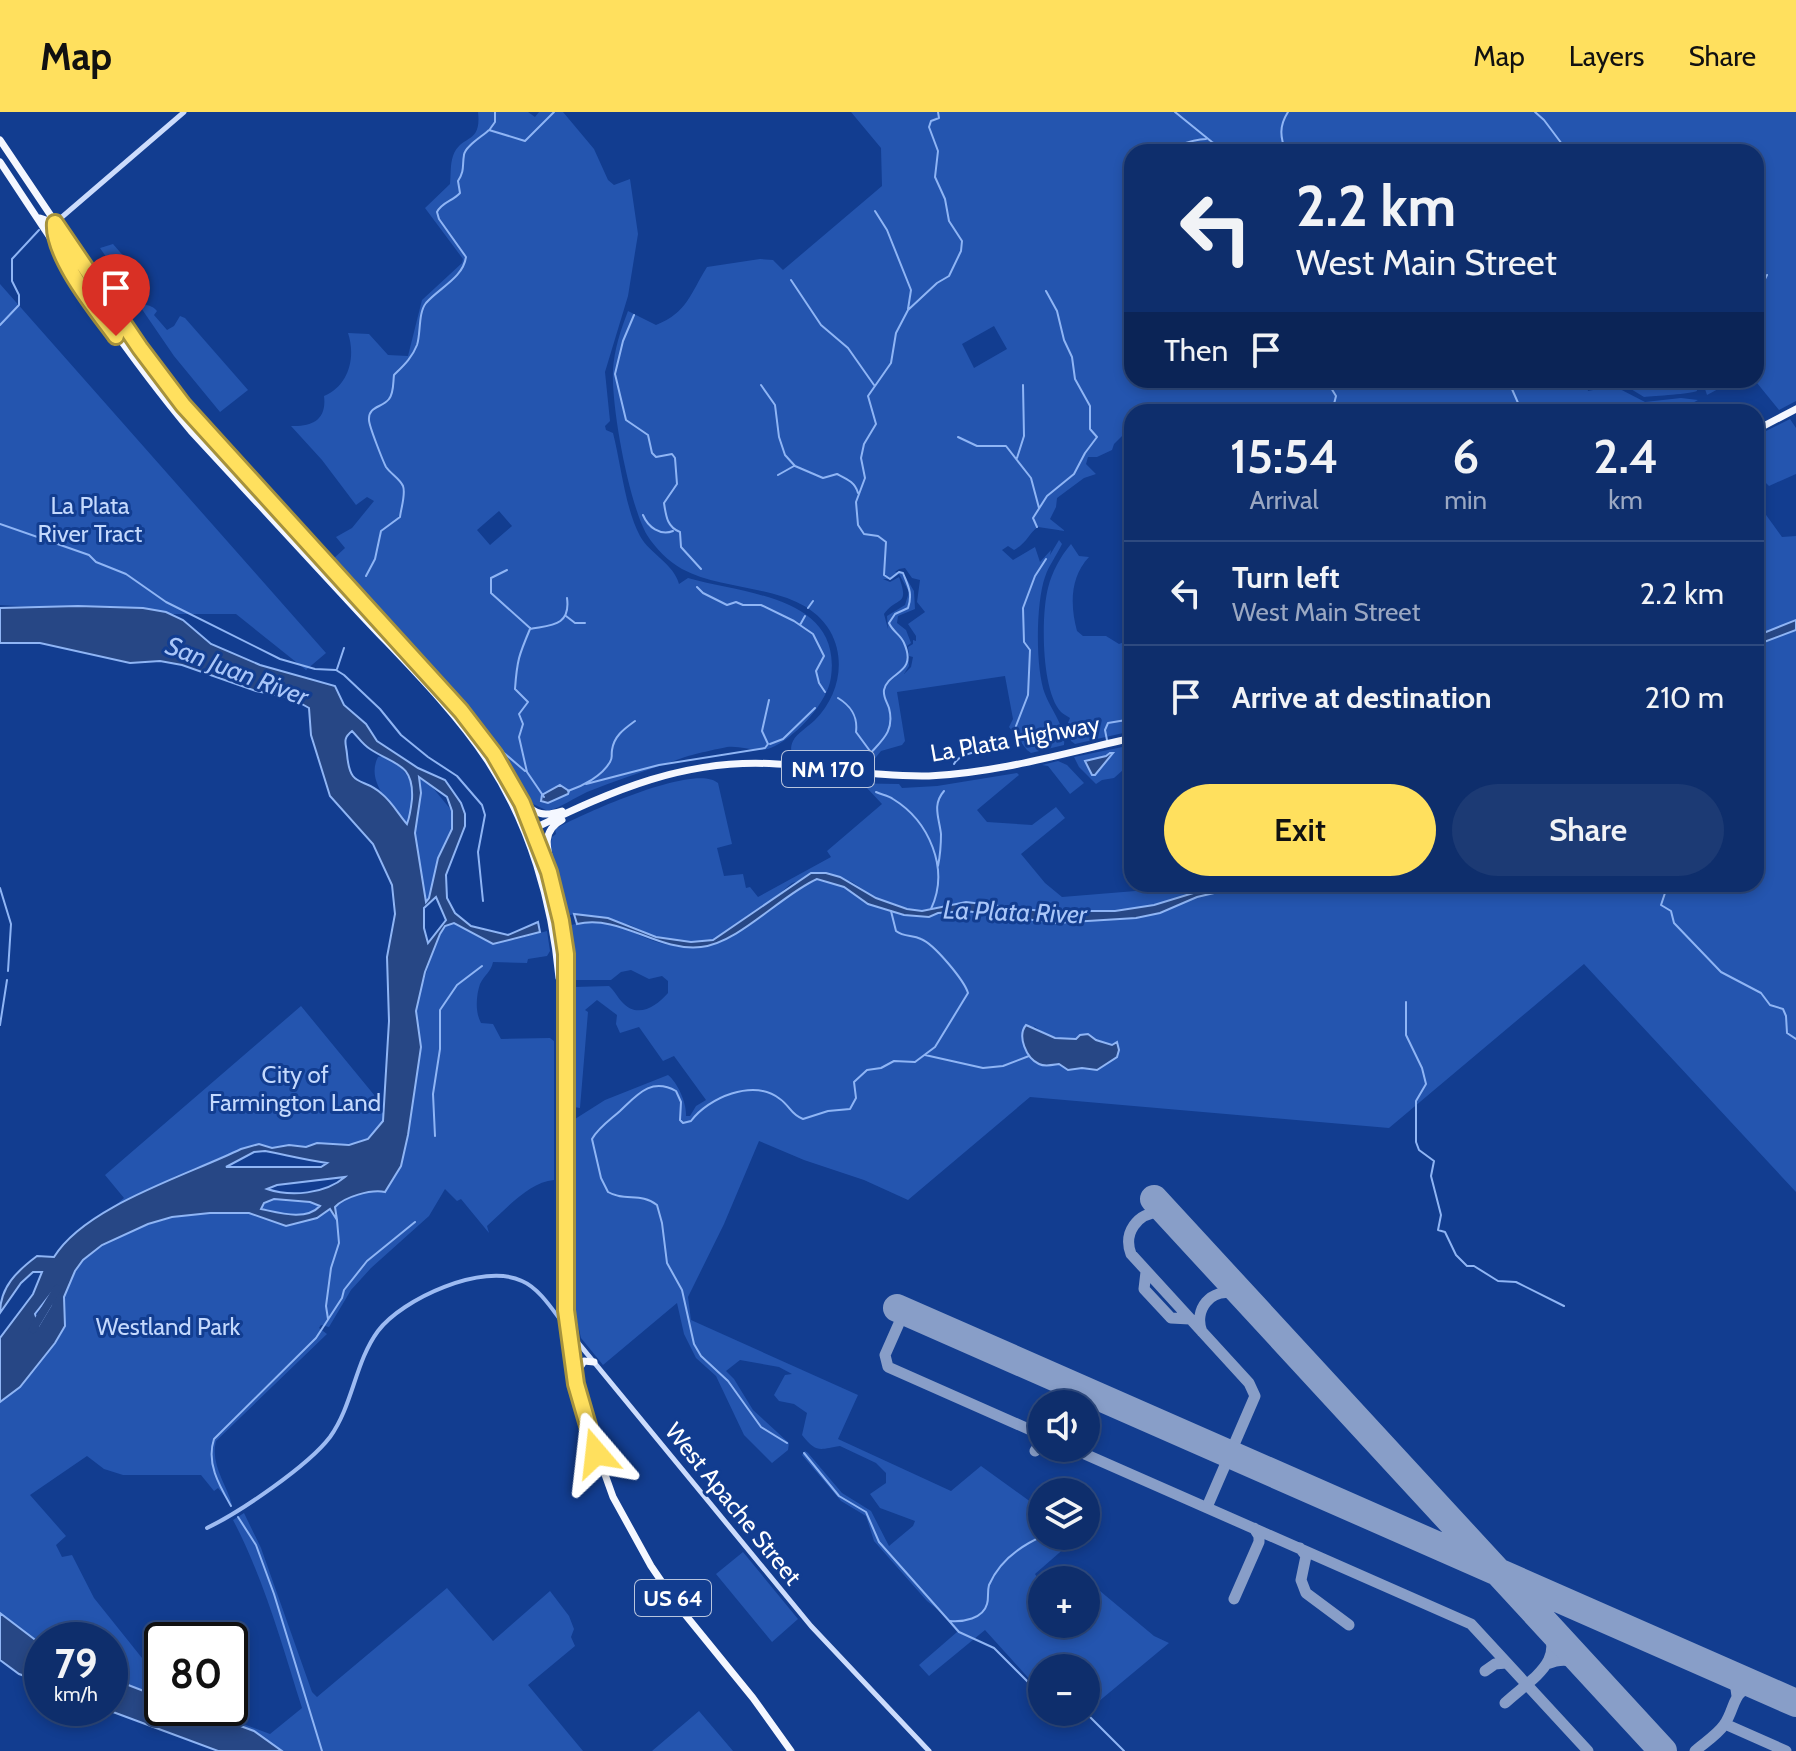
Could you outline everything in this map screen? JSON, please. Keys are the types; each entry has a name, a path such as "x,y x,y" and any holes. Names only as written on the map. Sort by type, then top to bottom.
{"highway":[{"name":"US 64","path":"0,140 152,366 199,424 461,711 501,765 533,829 549,872 558,909 568,977 564,984 564,1274 568,1330 582,1410 602,1470 640,1548 679,1607 753,1698 791,1751"},
{"name":"US 64","path":"0,162 128,353 191,431 419,677 492,767 523,830 537,867 553,923 559,978 564,984"},
{"path":"37,217 55,223 55,237 64,258"},
{"path":"1764,426 1796,409"},
{"name":"La Plata Highway","path":"533,829 590,802 665,774 720,765 776,764 874,774 932,776 995,768 1124,740"},
{"path":"501,765 508,771 529,808 537,813 555,813 582,801 590,802 586,809 556,823 547,837 561,904 558,909"},
{"path":"492,767 521,818 533,829 531,843 537,867"},
{"path":"575,1377 581,1363 586,1360 594,1362"}],"main road":[{"path":"55,223 184,112"},
{"name":"West Apache Street","path":"568,1330 811,1626 929,1751"}],"street":[{"name":"West Apache Street","path":"207,1528 234,1514 324,1444 342,1416 373,1340 389,1320 424,1297 455,1283 481,1277 514,1278 533,1288 568,1330"}],"green space":[{"path":"478,112 528,112 535,117 539,112 563,112 594,149 608,180 614,185 630,179 638,234 628,296 605,372 610,421 605,426 613,433 627,499 640,536 672,571 679,584 688,578 785,603 805,614 821,630 830,650 831,677 824,697 802,726 784,741 763,750 727,747 689,756 599,787 548,811 533,804 508,761 467,708 332,560 345,548 336,537 352,528 374,501 367,497 356,505 291,426 316,420 323,411 324,396 345,378 351,361 348,333 369,334 388,355 408,356 422,300 463,259 425,208 450,184 453,156 461,144 474,135","holes":["499,511 512,526 490,545 477,530"]},
{"path":"851,112 1796,112 1796,401 1779,410 1761,388 1764,388 1764,144 1124,144 1124,388 1587,388 1588,391 1618,388 1645,402 1681,398 1698,400 1691,404 1124,404 1124,434 1112,450 1097,457 1088,457 1086,464 1096,474 1084,478 1057,498 1050,519 1065,531 1038,527 1014,550 1008,546 1002,550 1013,560 1035,547 1040,562 1051,550 1050,555 1059,540 1062,544 1042,588 1038,635 1042,683 1060,725 1064,745 1031,753 1027,750 1009,727 1013,719 1005,676 897,692 905,741 902,745 881,751 868,767 793,758 793,741 823,711 834,690 839,666 835,642 817,615 801,604 782,596 700,577 677,566 654,545 640,520 622,454 613,386 614,362 628,311 656,325 667,320 682,308 707,267 760,259 773,260 783,270 882,186 881,148","holes":["994,326 1007,349 974,368 962,344","905,568 912,578 920,580 917,602 925,612 908,624 916,641 913,640 913,644 908,647 909,656 913,657 911,667 904,674 909,666 907,646 911,643 906,630 897,623 898,616 915,609 914,591 903,573 895,572","899,574 909,592 905,605 887,616 888,629 884,614 903,597 903,593 899,577 890,582 883,579 892,579"]},
{"path":"113,244 140,275 134,294 137,299 157,311 154,315 167,330 174,326 180,316 185,318 248,390 220,412 174,356 100,248"},
{"name":"La Plata River Tract","path":"0,284 326,653 306,670 236,614 170,614 0,605"},
{"path":"1629,388 1697,388 1697,391 1680,394 1644,397"},
{"path":"1705,388 1720,388 1707,395"},
{"path":"1790,419 1796,428 1796,474 1769,486 1764,481 1764,432"},
{"path":"1764,512 1782,537 1796,536 1796,620 1764,633"},
{"path":"1071,544 1079,556 1089,557 1078,573 1073,592 1077,631 1083,636 1106,636 1119,644 1124,642 1124,733 1075,744 1071,741 1067,725 1070,718 1054,702 1044,652 1046,600 1050,582"},
{"path":"1796,630 1796,1192 1584,964 1389,1128 1030,1097 908,1200 759,1141 724,1224 688,1297 691,1320 858,1395 838,1439 951,1491 981,1466 1028,1500 1028,1550 1062,1550 1044,1566 1028,1566 1028,1638 1100,1638 1100,1591 1154,1636 1169,1643 1100,1700 1100,1654 1028,1654 1028,1678 985,1630 929,1676 919,1665 957,1632 874,1541 866,1516 841,1501 802,1455 805,1451 808,1453 842,1493 871,1511 889,1546 915,1521 880,1508 870,1494 886,1483 886,1473 876,1463 840,1446 815,1448 802,1435 807,1413 794,1404 779,1401 774,1395 785,1375 792,1374 779,1367 740,1360 726,1371 753,1410 789,1443 788,1450 772,1463 744,1435 716,1376 696,1358 684,1334 677,1303 603,1365 581,1338 575,1312 575,1119 605,1100 668,1075 681,1094 686,1116 690,1116 696,1106 706,1100 674,1056 663,1061 639,1027 620,1033 616,1024 617,1015 597,1000 585,1010 588,1012 580,1108 574,1107 574,987 609,986 628,1007 640,1010 652,1006 668,993 668,981 662,976 649,979 631,970 621,972 611,980 574,980 568,926 600,921 662,943 700,947 729,938 817,879 844,887 868,904 929,917 938,913 966,911 1055,923 1136,918 1160,913 1197,897 1219,892 1764,892 1764,642","holes":["1034,1026 1054,1037 1067,1039 1088,1034 1112,1045 1059,1064 1044,1066"]},
{"path":"1124,747 1124,769 1114,778 1096,784 1079,767 1074,757"},
{"path":"383,756 401,768 411,784 413,803 407,825 382,793 375,776 378,757"},
{"path":"1058,761 1067,765 1084,783 1070,794 1048,766 1042,765"},
{"path":"1017,773 1019,775 977,810 987,822 1032,825 1056,807 1065,818 1021,854 1045,883 1062,897 1124,892 1197,892 1154,905 1115,911 1042,911 966,902 922,911 876,898 852,882 826,873 792,883 766,905 713,940 691,942 656,937 630,925 575,914 566,916 550,847 555,829 636,793 686,780 705,778 718,783 732,844 717,848 724,876 743,874 746,888 750,887 758,897 831,857 827,851 882,804 867,788 836,783 899,784 902,788 937,786"},
{"path":"418,777 428,782 452,811 452,829 438,858 426,902 415,833 421,793"},
{"name":"Westland Park","path":"454,923 513,940 547,931 550,951 547,956 528,959 527,963 493,962 480,984 477,1004 481,1023 493,1024 501,1039 550,1038 554,1041 554,1180 536,1186 518,1198 487,1226 489,1233 461,1199 457,1201 445,1189 429,1216 351,1290 329,1327 321,1325 319,1328 327,1334 216,1441 217,1467 232,1505 218,1488 214,1491 201,1475 123,1475 104,1469 87,1456 30,1495 66,1536 56,1545 62,1557 72,1555 94,1598 113,1622 24,1622 24,1632 0,1613 0,1402 20,1385 59,1335 64,1325 65,1294 74,1272 89,1254 108,1242 156,1222 208,1212 232,1212 251,1214 286,1226 330,1209 336,1218 335,1207 339,1202 372,1190 387,1190 401,1166 408,1135 421,1047 416,1011 418,999 436,942 445,926"},
{"name":"City of Farmington Land","path":"301,1006 384,1107 383,1121 378,1130 358,1143 272,1148 259,1144 241,1149 176,1176 106,1213 124,1198 105,1175"},
{"path":"274,1199 321,1206 300,1215 261,1209 264,1203"},
{"path":"244,1513 261,1548 312,1692 317,1697 447,1588 493,1641 550,1591 569,1616 575,1646 528,1685 583,1751 282,1751 254,1731 239,1726 248,1726 270,1734 302,1708 263,1589 233,1520"},
{"path":"743,1552 798,1619 772,1642 716,1574"},
{"path":"128,1640 144,1660 144,1691 128,1685"},
{"path":"699,1711 733,1751 652,1751"}],"water":[{"path":"78,606 143,608 166,612 183,620 211,644 260,665 335,686 344,705 366,724 377,741 418,768 445,780 461,803 465,826 446,875 447,898 455,913 471,926 508,935 538,922 540,932 493,944 454,923 445,926 440,934 425,972 416,1011 421,1047 408,1135 401,1166 385,1192 365,1193 345,1200 335,1207 337,1220 330,1209 317,1218 286,1226 249,1213 172,1217 148,1224 102,1245 75,1271 64,1297 65,1326 55,1343 20,1387 0,1402 0,1338 33,1294 42,1272 33,1272 21,1283 0,1313 3,1295 11,1280 37,1256 54,1257 89,1222 113,1207 241,1149 259,1144 272,1148 289,1145 306,1147 317,1143 349,1145 368,1139 383,1121 389,1021 387,957 395,914 392,885 373,844 330,796 311,735 309,708 291,698 256,691 182,665 160,661 130,663 40,643 0,643 0,608","holes":["352,731 367,747 401,766 410,778 412,799 407,824 386,797 354,778 346,744","419,777 447,797 452,811 452,829 438,858 426,902 415,833 421,793","436,897 446,920 428,943 424,908","265,1151 327,1163 321,1167 226,1167 254,1152","345,1177 328,1187 308,1192 286,1193 267,1189 277,1185","274,1199 310,1202 320,1206 300,1215 261,1209 264,1203","53,1291 51,1305 39,1325 35,1314"]},
{"path":"1796,620 1796,630 1764,642 1764,633"},
{"path":"1113,753 1092,775 1085,761"},
{"path":"560,785 569,791 568,794 548,803 541,801 542,795"},
{"name":"La Plata River","path":"811,873 840,877 876,898 922,911 966,902 1042,911 1115,911 1154,905 1197,892 1219,892 1197,897 1160,913 1136,918 1055,923 966,911 938,913 929,917 904,915 868,904 844,887 817,879 730,937 701,947 669,944 609,924 577,924 574,914 608,918 656,937 691,942 713,940"},
{"path":"1026,1025 1055,1038 1076,1039 1088,1034 1112,1045 1117,1042 1117,1057 1097,1070 1068,1070 1059,1064 1041,1065 1030,1057 1024,1046 1022,1035"},
{"path":"0,1613 24,1631 24,1676 0,1660"},
{"path":"128,1685 144,1691 144,1723 128,1717"},
{"path":"151,1726 240,1726 254,1731 282,1751 218,1751"}],"waterway":[{"path":"490,129 495,122 495,112"},
{"path":"366,576 375,559 381,531 400,517 404,493 402,483 384,464 369,415 389,399 394,375 415,350 426,303 455,277 466,257 437,212 460,193 458,181 464,155 475,141 489,130 525,141 554,112"},
{"path":"864,761 884,738 890,725 884,690 905,666 907,653 903,640 889,623 895,614 908,608 910,598 903,573 899,572 890,579 884,575 886,542 878,536 864,534 858,525 856,502 865,478 861,458 864,444 876,424 868,396 891,363 896,333 908,310 949,276 961,251 962,241 949,221 945,199 935,177 938,151 929,127 931,121 939,118 938,112"},
{"path":"1175,112 1216,144"},
{"path":"1284,144 1281,132 1288,112"},
{"path":"1535,112 1562,144"},
{"path":"1184,144 1206,139"},
{"path":"875,211 887,230 911,290 908,309"},
{"path":"0,325 19,305 19,295 12,281 12,259 39,230"},
{"path":"1764,281 1767,275"},
{"path":"791,280 821,325 848,348 874,385"},
{"path":"1037,527 1033,518 1047,496 1074,474 1097,437 1090,429 1090,406 1075,379 1072,357 1057,311 1046,291"},
{"path":"634,315 623,341 615,374 626,420 648,435 656,457 672,454 675,458 677,484 664,503 666,512 670,524 680,532 681,547 701,569"},
{"path":"761,385 775,405 785,455 795,466 823,478 837,474 853,483 858,493"},
{"path":"1017,458 1024,436 1023,385"},
{"path":"1331,388 1336,396 1334,404"},
{"path":"1512,388 1518,404"},
{"path":"958,437 977,446 1006,446 1031,478 1039,508"},
{"path":"778,475 794,466"},
{"path":"643,515 655,529 673,531"},
{"path":"0,524 89,555 96,562 126,574 166,602 280,659 315,669 336,670 344,675 380,709 401,735 457,776 482,805 485,815 478,852 483,901"},
{"path":"1016,726 1028,695 1030,650 1024,642 1023,608 1035,576 1046,559"},
{"path":"507,570 491,578 491,593 530,628"},
{"path":"697,587 727,605 736,602 761,605 813,634 824,656 816,671 825,692"},
{"path":"544,797 527,772 519,737 523,724 519,714 528,702 515,689 517,671 530,629 551,625 562,619 566,615 567,598"},
{"path":"808,608 813,601"},
{"path":"566,616 575,623 585,623"},
{"path":"800,625 805,616"},
{"path":"337,669 344,648"},
{"path":"425,660 504,753 525,771"},
{"path":"838,698 853,712 856,732 870,751"},
{"path":"586,784 659,765 765,748 768,744 762,731 769,700"},
{"path":"770,744 783,739 815,708"},
{"path":"1107,740 1105,730 1108,723 1124,720"},
{"path":"568,791 586,783 607,767 617,737 635,721"},
{"path":"954,764 965,755 995,747 1007,739"},
{"path":"938,866 941,834 937,806 944,791"},
{"name":"La Plata River","path":"876,792 906,808 933,847 938,878 931,909"},
{"path":"0,888 11,924 8,971"},
{"path":"1665,892 1661,905 1671,911 1674,923 1721,972 1761,993 1770,1005 1783,1009 1787,1033 1796,1039"},
{"path":"787,1443 761,1427 728,1381 701,1356 694,1344 682,1290 667,1263 657,1205 645,1199 608,1192 601,1178 592,1139 601,1127 639,1094 659,1086 676,1091 681,1102 680,1120 683,1123 691,1121 720,1098 744,1091 769,1093 803,1119 828,1111 850,1109 856,1098 854,1082 867,1070 881,1068 894,1061 915,1062 935,1047 968,993 955,972 927,942 896,931 891,911"},
{"path":"435,1136 433,1094 440,1049 440,1010 457,985 482,966"},
{"path":"0,1025 7,980"},
{"path":"1406,1002 1406,1035 1426,1084 1416,1101 1416,1142 1419,1150 1434,1161 1431,1176 1441,1215 1438,1230 1445,1232 1456,1255 1467,1266 1474,1266 1498,1281 1516,1282 1564,1306"},
{"path":"925,1055 983,1068 1003,1066 1029,1056"},
{"path":"328,1319 326,1306 331,1268 339,1243 337,1220"},
{"path":"231,1506 213,1465 214,1439 316,1338 344,1290 367,1261 415,1222"},
{"name":"San Juan River","path":"33,1329 57,1289"},
{"path":"804,1453 839,1496 866,1512 879,1542 959,1632 994,1648 1028,1682"},
{"path":"238,1517 256,1545 274,1594 322,1751"},
{"path":"950,1621 966,1620 981,1613 987,1604 989,1585 998,1569 1028,1544"},
{"path":"1099,1726 1124,1751"}],"taxiway":[{"path":"1175,1222 1160,1212 1139,1220 1129,1239 1131,1254 1249,1383 1255,1396 1207,1507"},
{"path":"1146,1272 1144,1289 1171,1318 1190,1319"},
{"path":"1202,1332 1202,1308 1218,1294 1235,1294 1256,1309"},
{"path":"904,1312 885,1355 888,1367 1028,1429"},
{"path":"1100,1461 1471,1624 1588,1751"},
{"path":"1234,1599 1259,1542 1254,1528"},
{"path":"1300,1548 1306,1556 1301,1580 1306,1593 1349,1625"},
{"path":"1505,1703 1536,1676 1550,1657 1550,1634 1542,1620"},
{"path":"1547,1664 1570,1661 1591,1673"},
{"path":"1485,1671 1495,1664 1506,1663"},
{"path":"1725,1672 1735,1682 1737,1696"},
{"path":"1695,1751 1724,1725 1736,1699 1744,1690 1761,1688"},
{"path":"1725,1724 1786,1751"},
{"path":"1658,1746 1662,1751"}],"runway":[{"path":"1154,1199 1663,1751"},
{"path":"897,1308 1796,1703"}],"route":[{"path":"116,336 64,258 55,237 55,223 152,366 199,424 461,711 483,738 522,803 553,885 566,954 566,1310 576,1384 596,1453"}]}
